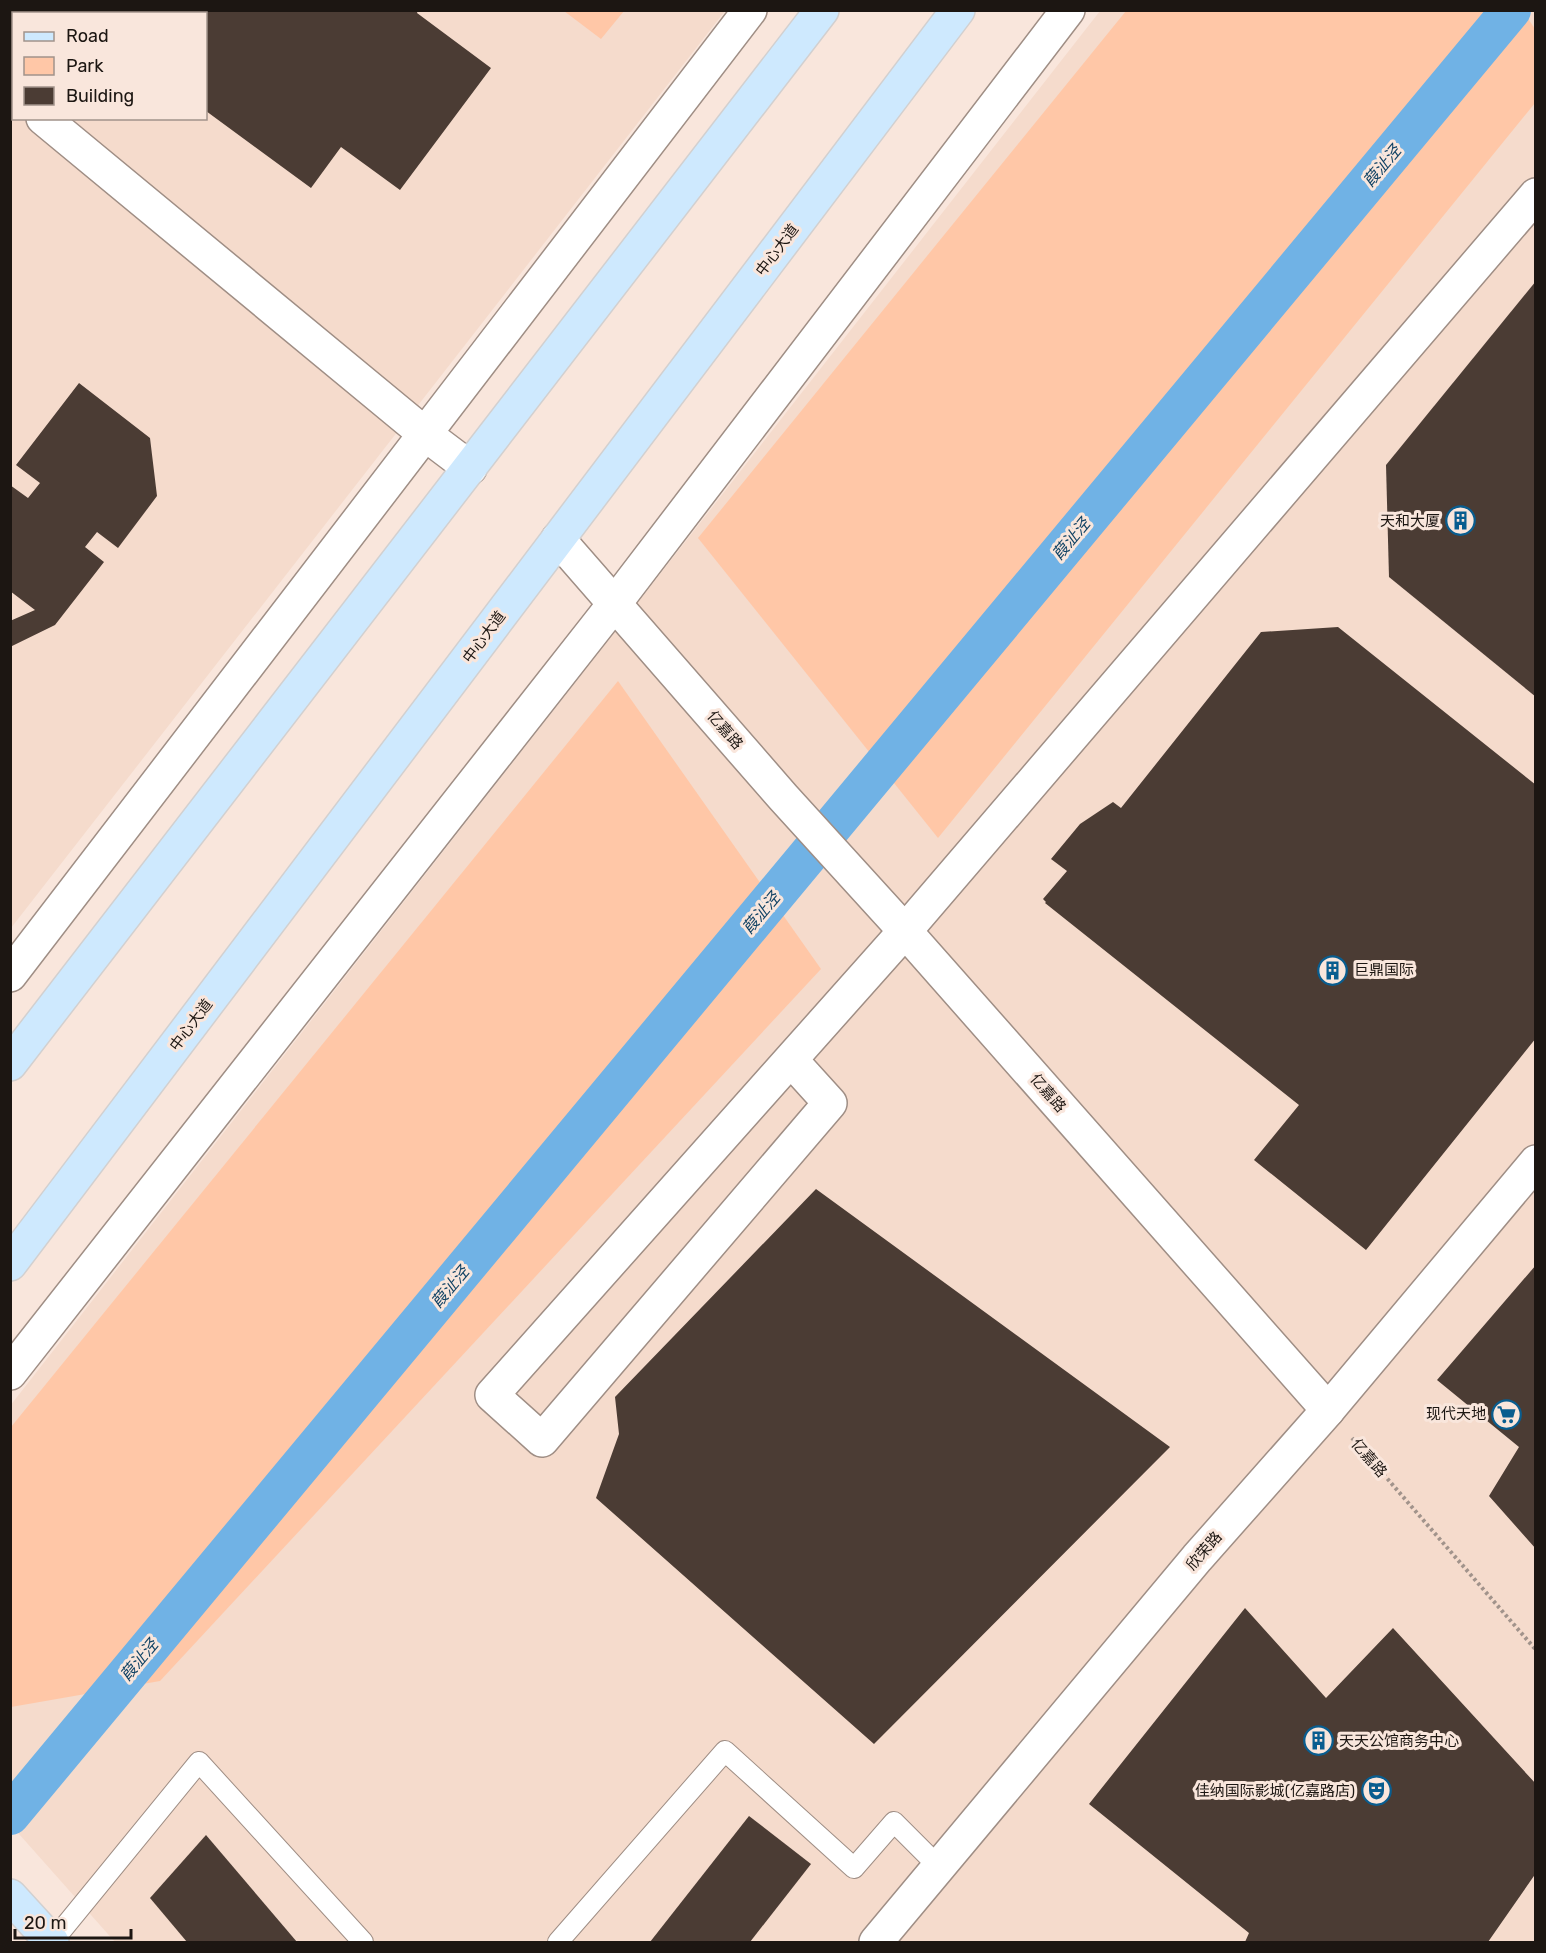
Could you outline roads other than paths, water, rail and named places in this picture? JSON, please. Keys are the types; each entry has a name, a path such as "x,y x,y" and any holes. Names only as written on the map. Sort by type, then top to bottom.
{"main road":[{"path":"10,1064 822,10"},
{"name":"中心大道","path":"10,1264 958,10"},
{"path":"10,1896 52,1942"}],"street":[{"path":"10,975 750,10"},
{"path":"10,1373 615,603 1068,10"},
{"path":"45,120 425,434 470,468"},
{"path":"791,1060 830,1104 543,1440 492,1395 905,931 1536,195"},
{"name":"亿嘉路","path":"558,539 783,797 905,931 1328,1410"},
{"name":"欣荣路","path":"876,1942 1197,1558 1328,1410 1536,1162"}],"lane":[{"path":"558,1942 725,1751 854,1868 894,1822 939,1867"},
{"path":"52,1942 198,1762 363,1942"}],"waterway":[{"name":"葭沚泾","path":"10,1815 1511,10"}],"place":[{"name":"天和大厦","path":"1461,521"},
{"name":"巨鼎国际","path":"1333,970"},
{"name":"现代天地","path":"1507,1414"},
{"name":"天天公馆商务中心","path":"1318,1741"},
{"name":"佳纳国际影城(亿嘉路店)","path":"1376,1791"}]}
